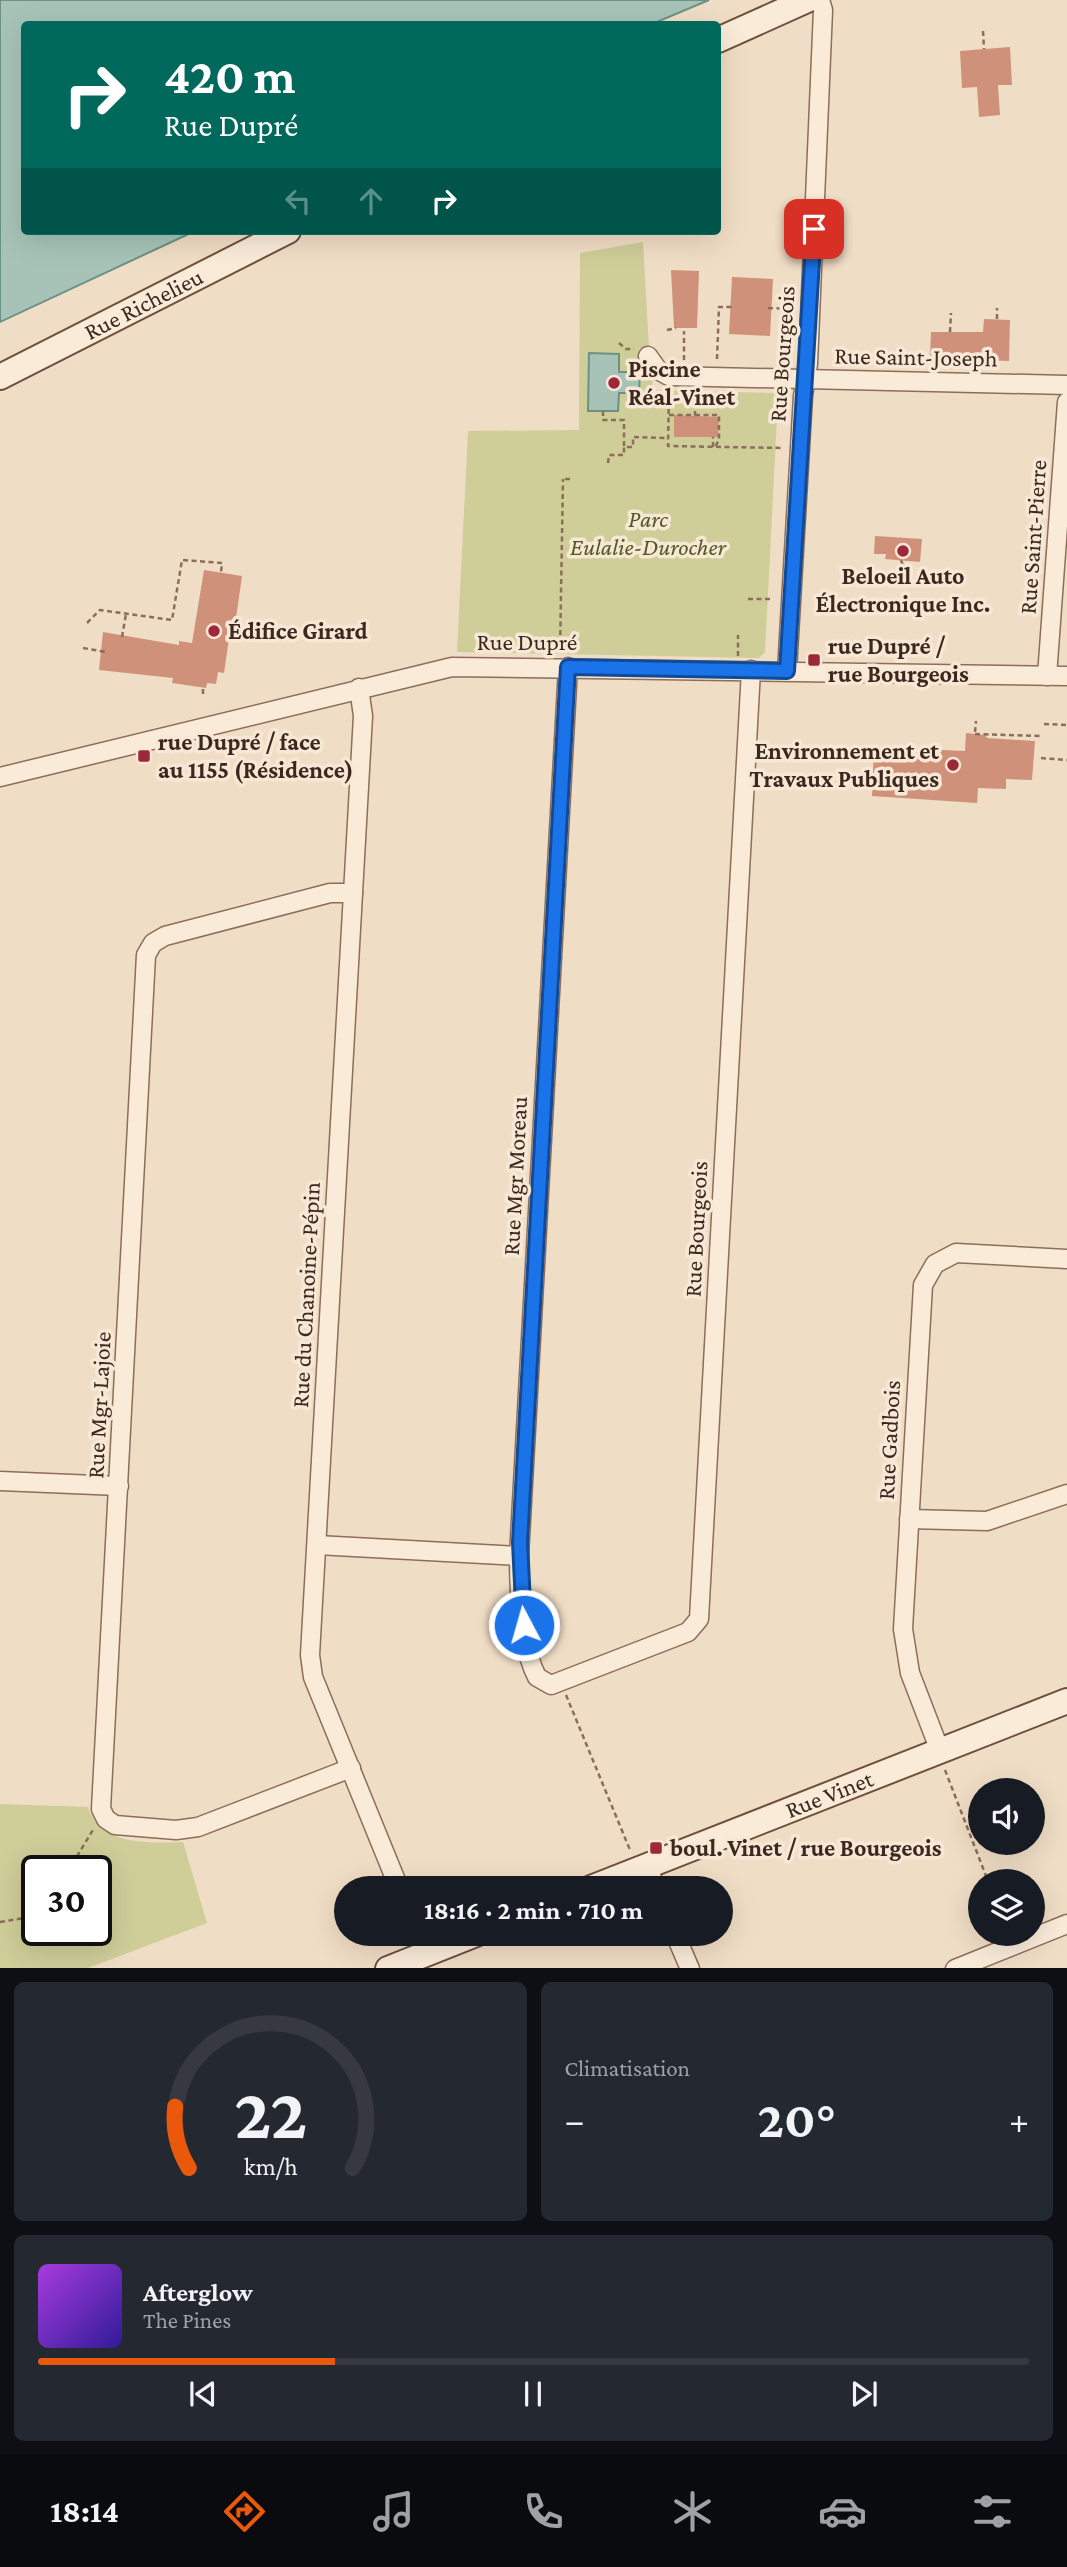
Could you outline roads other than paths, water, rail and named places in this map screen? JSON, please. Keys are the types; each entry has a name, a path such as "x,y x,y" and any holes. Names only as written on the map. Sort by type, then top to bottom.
{"street":[{"path":"721,39 807,0"},
{"name":"Rue Bourgeois","path":"787,671 803,396 807,380 823,10 820,0"},
{"name":"Rue Richelieu","path":"0,377 280,235"},
{"name":"Rue Saint-Joseph","path":"646,353 658,370 669,376 1067,385"},
{"name":"Rue Saint-Pierre","path":"1047,676 1067,402"},
{"name":"Rue Dupré","path":"0,777 452,667 564,661 745,664 787,671 1067,676"},
{"name":"Rue Mgr Moreau","path":"543,1682 535,1674 530,1654 522,1611 519,1556 564,661"},
{"name":"Rue Bourgeois","path":"543,1682 561,1682 688,1632 697,1623 699,1615 745,664"},
{"name":"Rue du Chanoine-Pépin","path":"359,688 363,716 311,1670 395,1876"},
{"name":"Rue Mgr-Lajoie","path":"351,1768 191,1829 120,1826 106,1819 101,1805 148,950 156,940 165,936 330,893 353,893"},
{"name":"Rue Gadbois","path":"940,1751 910,1674 903,1629 923,1293 928,1274 939,1260 962,1252 1067,1259"},
{"path":"0,1481 119,1486"},
{"path":"909,1519 987,1521 1067,1494"},
{"path":"317,1545 519,1556"},
{"name":"Rue Vinet","path":"627,1876 1067,1700"},
{"path":"957,1968 1067,1924"},
{"path":"389,1968 419,1946"},
{"path":"680,1946 690,1968"}],"place":[{"name":"Piscine Réal-Vinet","path":"614,383"},
{"name":"Beloeil Auto Électronique Inc.","path":"903,551"},
{"name":"Édifice Girard","path":"214,631"},
{"name":"rue Dupré / rue Bourgeois","path":"814,660"},
{"name":"rue Dupré / face au 1155 (Résidence)","path":"144,756"},
{"name":"Environnement et Travaux Publiques","path":"953,765"},
{"name":"boul. Vinet / rue Bourgeois","path":"656,1848"}],"park label":[{"name":"Parc Eulalie-Durocher","path":"648,533"}]}
